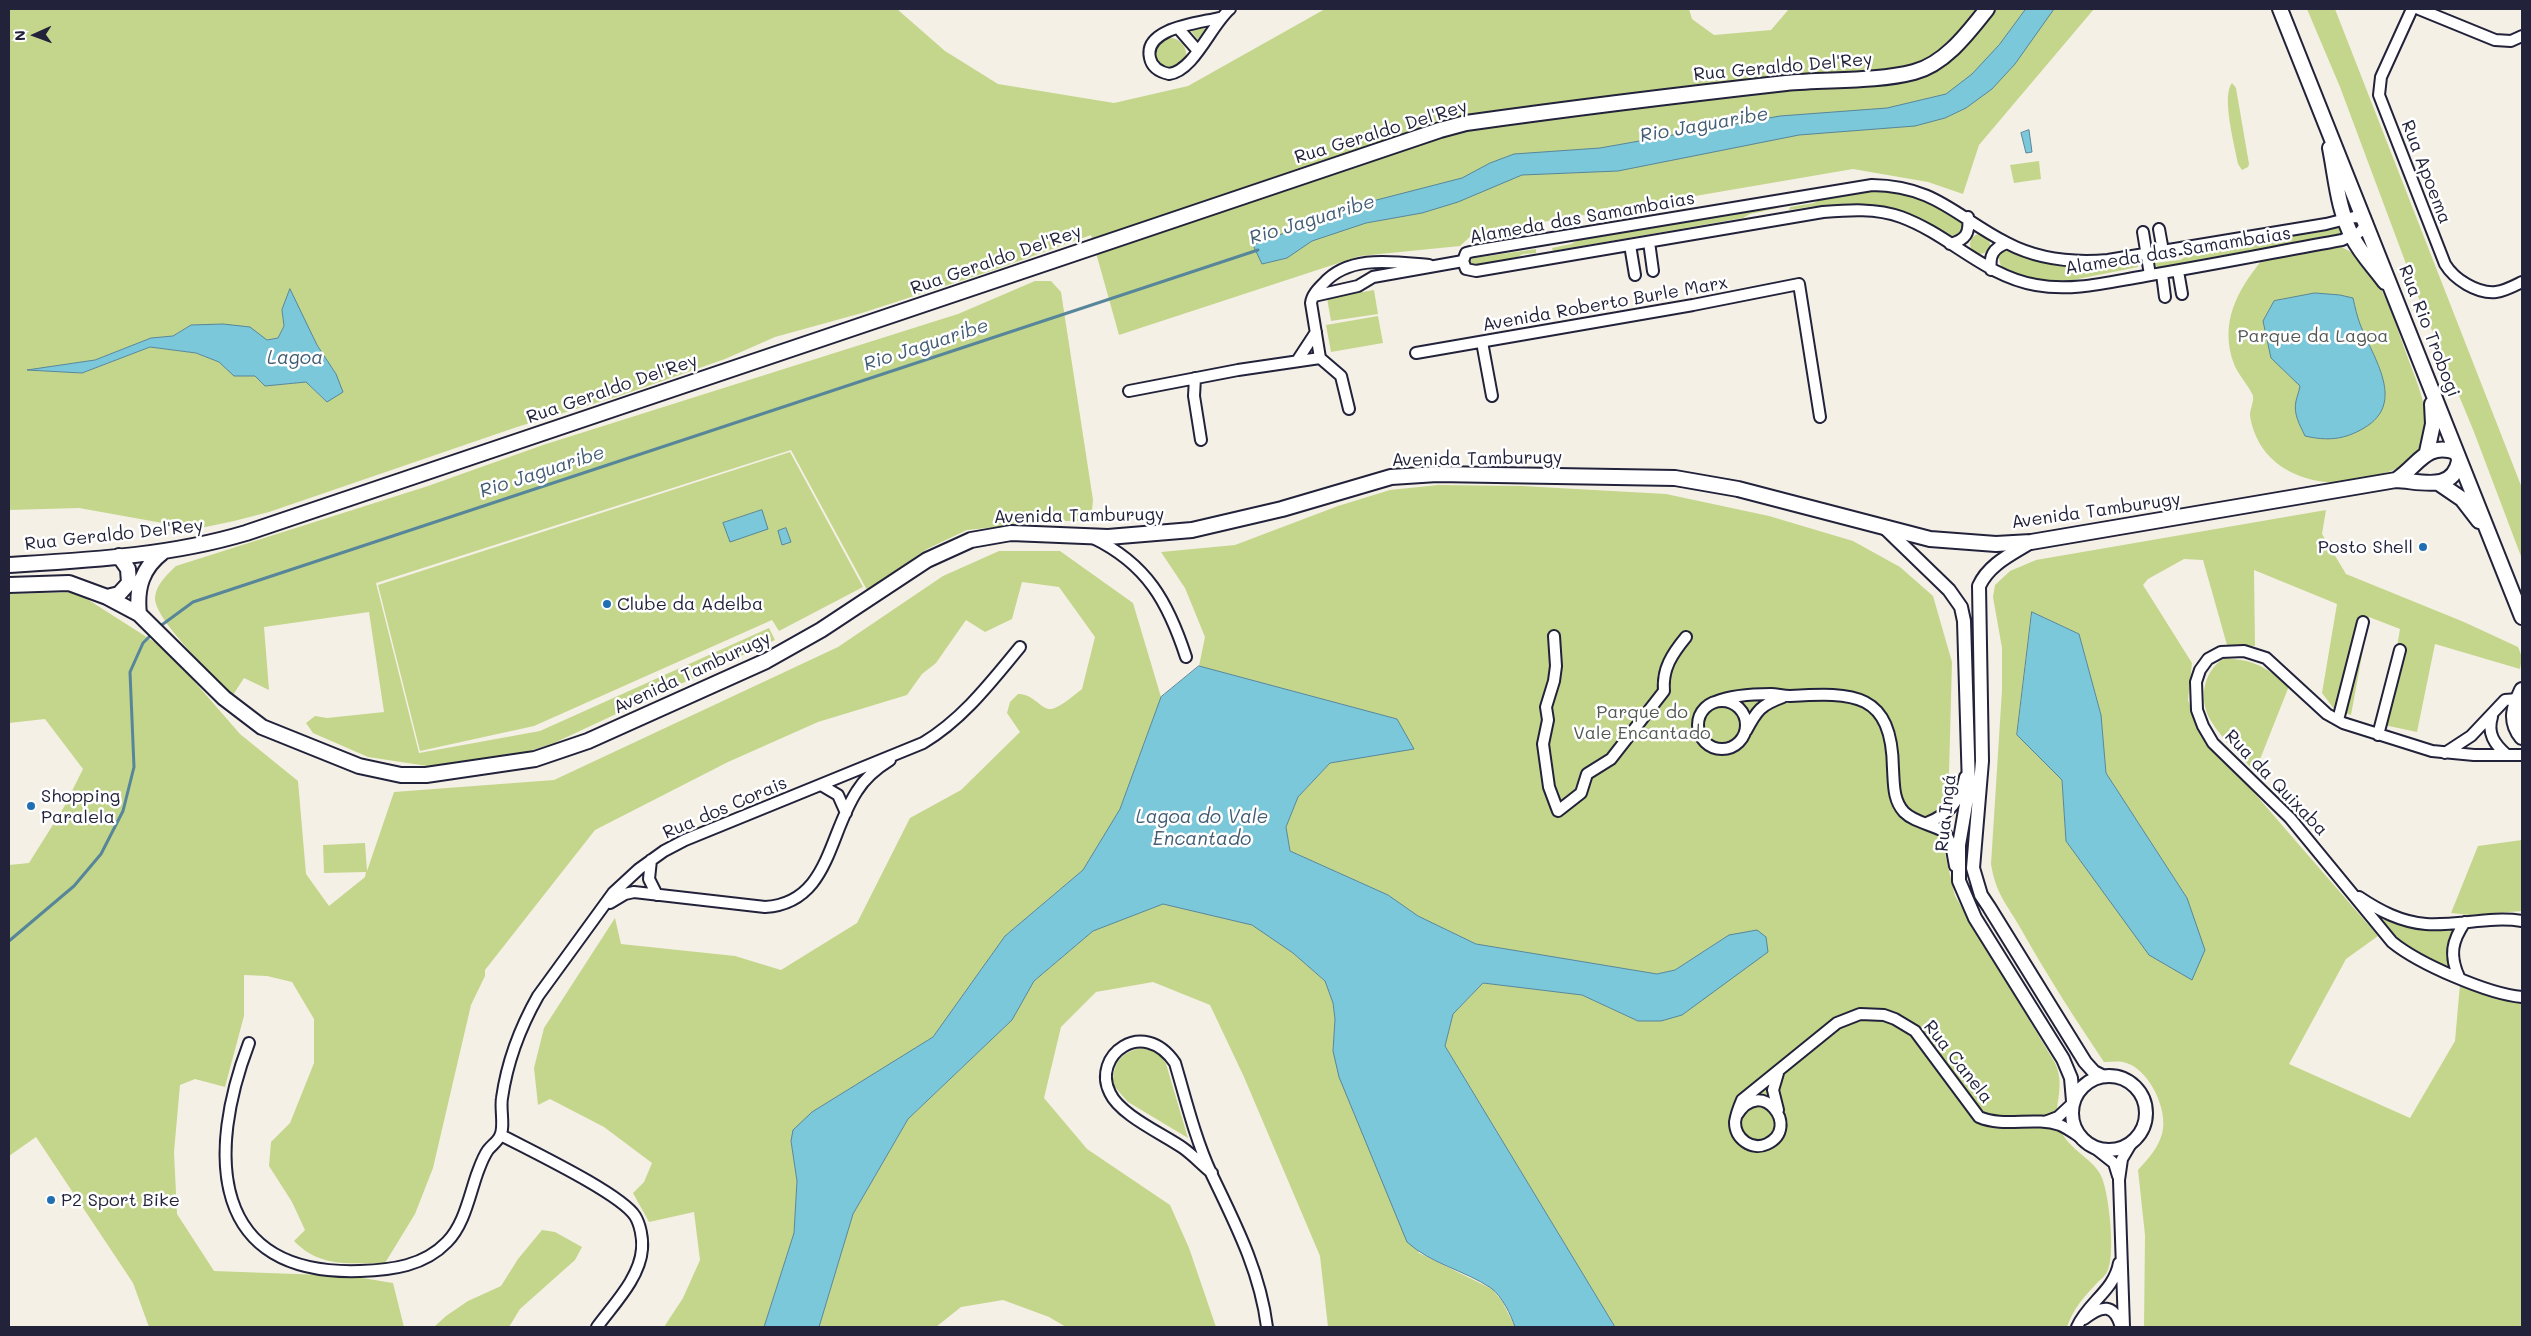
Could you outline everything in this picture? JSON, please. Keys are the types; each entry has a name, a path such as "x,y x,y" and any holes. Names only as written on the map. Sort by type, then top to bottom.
{"main road":[{"name":"Rua Geraldo Del'Rey","path":"9,565 164,552 204,546 1406,140 1466,123 1629,100 1812,80 1891,76 1915,72 1938,62 1972,28 1987,9"},
{"name":"Rua Rio Trobogi","path":"2280,9 2458,456"},
{"path":"2325,118 2345,220 2352,236 2396,297"},
{"path":"2427,452 2433,424 2428,380"},
{"path":"2427,452 2439,448 2458,456 2522,618"},
{"name":"Avenida Tamburugy","path":"2396,480 2417,464 2427,452"},
{"path":"2458,456 2456,474 2440,484 2462,499 2489,535"},
{"name":"Avenida Tamburugy","path":"9,585 69,583 107,597 142,617 224,698 262,727 359,766 401,775 426,775 535,759 588,741 766,661 821,630 927,560 971,540 1011,533 1090,537 1157,534 1192,530 1282,509 1373,481 1437,474 1675,478 1738,489 1930,540 1961,542 2031,542 2396,480 2440,484"},
{"path":"142,617 138,603 141,580 151,561 164,552"},
{"path":"107,597 119,594 128,583 128,569 119,556"},
{"path":"2521,696 2513,714 2514,722 2522,737"}],"street":[{"path":"1219,18 1161,34 1151,44 1150,61 1162,73 1176,73 1183,70 1219,18 1230,9"},
{"name":"Rua Apoema","path":"2412,9 2381,77 2379,95 2444,264 2456,278 2486,291 2502,290 2522,282"},
{"path":"2419,9 2495,40 2511,40 2522,36"},
{"path":"1178,28 1198,50"},
{"name":"Alameda das Samambaias","path":"1890,186 1921,192 1938,199 2007,243 2046,257 2082,262 2147,254 2358,217 2366,221 2360,232 2352,236 2162,274 2077,287 2057,288 2018,281 1991,270 1918,224 1882,212 1843,210 1470,271 1466,269 1463,261 1466,253 1470,251 1853,187 1890,186"},
{"path":"1784,199 1787,218"},
{"path":"1950,244 1963,240 1966,236 1968,232 1968,218"},
{"name":"Alameda das Samambaias","path":"2159,229 2163,251"},
{"path":"2143,232 2150,275"},
{"path":"1543,239 1546,258"},
{"path":"1648,242 1654,271"},
{"path":"1991,270 1991,255 1994,250 2007,243"},
{"path":"1630,245 1635,275"},
{"path":"1314,296 1358,286 1367,280 1429,265 1463,261"},
{"path":"1349,409 1341,376 1320,358 1311,303 1314,296 1332,275 1350,266 1396,262 1429,265"},
{"path":"1365,264 1367,280"},
{"path":"2178,271 2182,294"},
{"path":"2162,274 2165,297"},
{"name":"Avenida Roberto Burle Marx","path":"1416,353 1693,305 1799,284 1820,417"},
{"path":"1297,361 1316,332"},
{"path":"1482,342 1492,396"},
{"path":"1129,391 1194,378 1320,358"},
{"path":"1194,378 1194,396 1201,440"},
{"name":"Rua Ingá","path":"1886,529 1949,590 1961,606 1964,621 1969,787 1959,845 1958,881 1975,918 2056,1045 2071,1078 2073,1102"},
{"path":"1090,537 1112,547 1134,564 1164,600 1186,657"},
{"name":"Rua Ingá","path":"2031,542 1997,563 1983,578 1979,586 1982,761 1973,868 1981,895 1988,907 2085,1062 2094,1072 2102,1076"},
{"path":"2338,720 2363,622"},
{"path":"1554,636 1556,666 1554,681 1546,707 1548,720 1546,739 1542,744 1549,787 1558,811 1581,793 1587,774 1611,759 1664,691 1663,678 1670,657 1686,637"},
{"name":"Rua dos Corais","path":"501,1135 500,1112 504,1087 529,1012 538,996 620,886 651,860 694,836 923,743 952,723 971,706 1020,647"},
{"path":"2378,735 2400,650"},
{"name":"Rua da Quixaba","path":"2522,755 2445,753 2378,735 2338,720 2314,703 2280,668 2266,658 2244,651 2221,652 2208,659 2200,670 2196,682 2197,710 2203,726 2214,743 2290,818 2383,932 2399,947 2422,962 2501,993 2522,997"},
{"path":"1784,696 1764,704 1757,711 1738,743 1722,749 1714,748 1701,737 1698,729 1702,713 1715,702 1732,696 1838,694 1860,700 1872,707 1884,720 1890,731 1894,786 1899,805 1913,818 1938,828 1948,837 1958,881"},
{"path":"2445,753 2471,736 2492,716 2505,700 2521,696"},
{"path":"1715,702 1724,701 1733,704 1740,710 1745,718 1743,737"},
{"path":"2492,716 2490,724 2492,737 2498,748 2507,755"},
{"path":"603,907 625,894 634,892 765,907 781,906 793,902 812,885 846,812 864,782 883,765 904,752"},
{"path":"1926,823 1938,818 1953,806 1964,785 1967,761"},
{"path":"821,784 838,795 846,812"},
{"path":"651,860 649,879 657,895"},
{"name":"Rua da Quixaba","path":"2352,893 2393,916 2425,924 2500,919 2522,921"},
{"path":"2459,977 2453,963 2453,942 2465,922"},
{"name":"Rua Canela","path":"1737,1114 1742,1100 1837,1023 1860,1014 1884,1015 1915,1031 1979,1117 1998,1122 2044,1122 2064,1127 2080,1137"},
{"path":"1212,1173 1185,1149 1127,1112 1109,1093 1106,1081 1107,1068 1113,1056 1122,1048 1134,1042 1158,1045 1175,1064 1198,1140 1249,1255 1265,1308 1267,1327"},
{"path":"249,1043 239,1069 227,1121 225,1168 229,1192 237,1212 248,1231 261,1246 286,1261 319,1270 342,1272 392,1269 423,1260 448,1241 458,1228 482,1160 501,1135 612,1196 635,1216 642,1236 639,1262 633,1275 597,1327"},
{"path":"1778,1072 1773,1090 1778,1114 1780,1128 1777,1135 1766,1145 1758,1146 1744,1142 1739,1136 1736,1129 1737,1114 1747,1103 1754,1101 1768,1103 1778,1114"},
{"path":"2119,1180 2114,1163 2080,1137 2072,1121 2073,1102 2084,1085 2102,1076 2122,1078 2130,1082 2142,1098 2146,1117 2144,1126 2122,1159 2119,1180 2123,1327"},
{"name":"Rua Canela","path":"2044,1122 2058,1117 2073,1102"},
{"path":"1185,1149 1198,1140"},
{"path":"2095,1148 2118,1149 2132,1142"},
{"path":"2079,1324 2087,1308 2114,1281 2121,1250"},
{"path":"2079,1324 2097,1310 2110,1309 2115,1312 2123,1327"}],"green space":[{"path":"9,9 897,9 945,51 998,84 1114,103 1188,86 1325,9 1689,9 1692,19 1714,35 1771,30 1789,9 2094,9 1979,145 1963,194 1928,182 1853,169 1473,234 1460,246 1360,256 1119,335 1091,235 997,269 862,313 775,337 725,359 622,395 517,427 269,512 234,521 196,529 79,508 9,510","holes":["282,310 317,345 336,374 327,402 306,382 265,386 256,376 234,375 219,362 196,353 150,347 82,373 30,370 95,360 151,338 173,336 191,325 267,340 278,338 284,326"]},
{"path":"2307,9 2335,9 2522,488 2522,559 2474,432 2421,304 2340,87"},
{"path":"1210,25 1199,41 1190,30"},
{"path":"1170,38 1176,39 1181,43 1185,48 1185,60 1181,65 1176,69 1170,70 1164,69 1159,65 1155,60 1154,54 1155,48 1159,43 1164,39"},
{"path":"2232,83 2236,88 2249,164 2248,167 2242,170 2238,164 2228,110 2229,90"},
{"path":"2039,161 2041,179 2014,183 2010,165"},
{"path":"1881,190 1913,197 1943,210 1962,221 1962,233 1952,236 1911,216 1873,206 1854,204 1789,210 1790,207 1814,203 1825,196"},
{"path":"1779,206 1778,208 1750,214 1743,218 1553,251 1552,248 1571,244 1582,238"},
{"path":"2341,227 2345,233 2158,268 2154,263 2180,260 2191,254"},
{"path":"1980,234 1987,237 1990,244 1987,251 1980,254 1973,251 1970,244 1973,237"},
{"name":"Parque da Lagoa","path":"2341,247 2354,254 2364,264 2382,291 2422,398 2426,423 2422,448 2406,464 2379,475 2349,481 2326,482 2300,476 2284,468 2276,463 2261,446 2255,433 2250,413 2253,396 2234,364 2229,335 2233,308 2238,296 2262,260"},
{"path":"1536,249 1536,253 1523,254 1509,262 1471,267 1469,264 1469,261 1474,258"},
{"path":"2007,250 2064,267 2087,269 2137,261 2138,267 2063,282 2039,281 2002,270 1998,255"},
{"path":"1035,281 1051,281 1061,292 1093,500 1091,521 1056,521 967,530 927,549 867,590 791,450 376,583 419,753 540,731 769,628 775,640 554,743 514,756 434,767 368,757 313,733 306,723 315,716 327,718 384,712 369,612 264,627 269,690 244,678 233,695 174,633 157,607 156,592 163,580 176,566 428,486 543,445 958,314"},
{"path":"1374,290 1378,314 1331,321 1327,298"},
{"path":"1378,316 1383,343 1331,352 1326,325"},
{"name":"Clube da Adelba","path":"790,452 863,587 779,631 772,620 534,726 420,751 378,585"},
{"name":"Parque do Vale Encantado","path":"1438,485 1522,486 1666,494 1769,516 1853,541 1900,567 1933,596 1952,662 1949,774 1943,845 1955,896 2055,1063 2060,1081 2057,1113 2060,1129 2069,1143 2099,1171 2105,1186 2111,1240 2110,1264 2105,1275 2076,1309 2067,1327 1615,1327 1445,1046 1453,1014 1483,983 1582,995 1638,1021 1729,935 1675,970 1657,974 1476,944 1418,916 1388,895 1290,851 1286,827 1298,797 1330,763 1413,749 1397,719 1199,666 1205,637 1185,588 1161,552 1235,545 1338,506 1390,490"},
{"path":"2326,510 2322,534 2346,574 2464,622 2518,647 2522,657 2520,669 2435,644 2417,732 2384,725 2400,629 2369,617 2351,715 2334,709 2322,693 2337,604 2254,570 2255,646 2227,645 2203,560 2184,559 2148,579 2143,585 2192,663 2188,700 2198,728 2378,936 2346,959 2289,1064 2410,1118 2455,1041 2460,984 2505,1000 2522,1001 2522,1327 2144,1327 2145,1235 2138,1170 2155,1149 2162,1134 2163,1114 2160,1102 2149,1081 2141,1072 2123,1062 2104,1062 2061,997 2003,899 1996,884 1991,864 2002,690 2002,648 1993,597 1995,585 2010,571 2036,560","holes":["2032,612 2079,634 2101,715 2106,773 2187,898 2066,841 2062,780 2017,735"]},
{"path":"999,551 1060,551 1133,603 1161,697 1120,809 1083,870 1005,936 933,1037 812,1112 791,1141 797,1181 794,1233 764,1327 664,1327 683,1298 700,1260 694,1212 649,1222 633,1193 644,1182 652,1163 604,1127 550,1099 538,1105 534,1068 544,1028 615,918 621,944 735,956 781,970 857,923 910,818 961,790 1020,732 1007,713 1010,702 1018,694 1023,694 1048,709 1052,709 1064,703 1082,689 1095,637 1059,587 1022,582 1012,619 985,632 966,620 936,663 922,674 907,695 818,722 728,762 595,830 485,970 485,976 471,1005 433,1168 415,1214 385,1263 348,1263 325,1260 304,1250 294,1241 305,1230 292,1202 269,1166 271,1142 290,1123 314,1063 314,1019 292,982 267,976 244,975 244,1016 225,1087 195,1079 180,1085 174,1152 177,1214 214,1271 350,1276 393,1283 404,1327 149,1327 133,1283 36,1137 9,1156 9,865 29,863 64,807 83,769 45,719 9,723 9,594 76,592 167,650 240,734 298,781 306,874 329,906 365,877 366,872 324,873 323,845 365,843 367,871 394,792 554,780 838,647 943,576"},
{"path":"2223,659 2243,660 2259,665 2289,686 2255,772 2220,734 2207,713 2204,696 2207,679 2211,671"},
{"path":"2522,840 2522,911 2470,915 2451,913 2478,846"},
{"path":"1163,904 1252,925 1293,953 1325,981 1333,1003 1335,1019 1333,1051 1419,1253 1492,1289 1502,1301 1515,1327 1328,1327 1320,1256 1244,1077 1210,1005 1153,982 1096,992 1061,1027 1044,1098 1087,1149 1170,1205 1189,1248 1216,1327 1066,1327 1049,1317 1003,1300 961,1307 936,1327 819,1327 853,1214 908,1119 1012,1020 1034,981 1093,931"},
{"path":"2370,909 2457,927 2448,942 2450,970 2406,945"},
{"path":"1141,1048 1154,1051 1164,1057 1188,1138 1128,1102 1113,1085 1114,1071 1122,1056"},
{"path":"542,1230 555,1232 582,1247 575,1260 520,1309 509,1327 434,1327 468,1301 501,1286 518,1259"}],"water":[{"path":"2026,9 2054,9 2015,64 1992,89 1966,108 1945,118 1915,126 1799,135 1618,171 1522,175 1458,202 1422,213 1366,223 1312,241 1287,258 1262,264 1253,245 1361,204 1462,178 1490,163 1514,154 1600,148 1780,116 1887,108 1946,94 1972,74 1999,45"},
{"path":"2029,130 2032,152 2026,153 2021,133"},
{"name":"Lagoa","path":"290,289 317,345 336,374 343,392 327,402 306,382 265,386 255,376 234,376 219,362 196,353 150,347 82,373 27,370 95,360 151,338 173,336 191,325 223,324 250,327 267,340 278,338 284,326 282,310"},
{"path":"2315,293 2353,298 2360,324 2383,379 2385,393 2383,406 2377,418 2357,432 2342,437 2321,439 2305,436 2295,410 2300,386 2271,358 2263,321 2274,301"},
{"path":"762,510 768,529 730,542 723,523"},
{"path":"786,528 791,542 782,545 778,531"},
{"path":"2032,612 2079,634 2101,715 2106,773 2187,898 2205,950 2192,980 2149,955 2066,841 2062,780 2017,735"},
{"name":"Lagoa do Vale Encantado","path":"1199,666 1397,719 1414,749 1330,763 1298,797 1286,827 1290,851 1388,895 1418,916 1476,944 1657,974 1675,970 1729,935 1757,930 1766,937 1768,952 1682,1015 1661,1021 1638,1021 1582,995 1483,983 1453,1014 1445,1046 1615,1327 1515,1327 1509,1311 1495,1291 1470,1276 1426,1256 1407,1242 1339,1077 1333,1051 1335,1019 1333,1003 1325,981 1293,953 1252,925 1163,904 1093,931 1034,981 1012,1020 908,1119 853,1214 819,1327 764,1327 794,1233 797,1181 791,1141 793,1130 812,1112 933,1037 1005,936 1083,870 1120,809 1161,697"}],"waterway":[{"name":"Rio Jaguaribe","path":"159,627 193,602 1258,250"},
{"name":"Rio Jaguaribe","path":"9,941 74,886 101,854 123,811 134,767 130,672 143,643 153,633"}],"place":[{"name":"Posto Shell","path":"2423,547"},
{"name":"Clube da Adelba","path":"607,604"},
{"name":"Shopping Paralela","path":"31,806"},
{"name":"P2 Sport Bike","path":"51,1200"}]}
